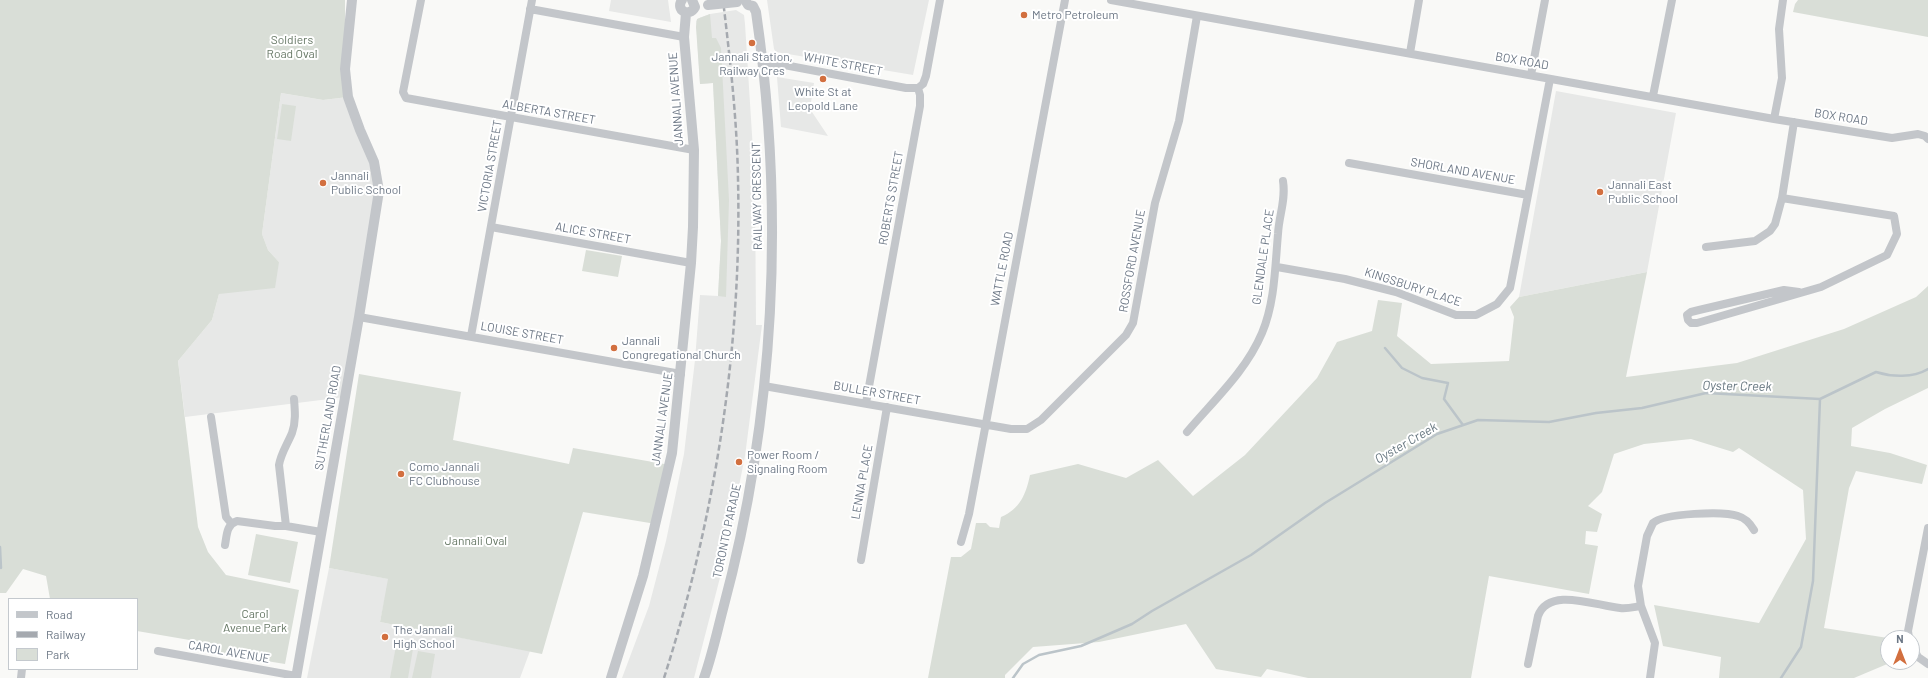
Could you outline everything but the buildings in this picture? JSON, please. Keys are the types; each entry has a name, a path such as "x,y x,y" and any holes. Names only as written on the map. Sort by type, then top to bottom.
{"street":[{"name":"SUTHERLAND ROAD","path":"296,677 359,317 379,191 374,162 348,97 345,69 352,0"},
{"name":"ALBERTA STREET","path":"421,0 403,94 406,98 410,100 694,150"},
{"name":"VICTORIA STREET","path":"471,336 532,0"},
{"path":"682,0 680,6 686,13 692,11 693,3"},
{"path":"918,88 923,84 926,76 940,0"},
{"name":"WATTLE ROAD","path":"961,542 969,514 1065,0"},
{"name":"BOX ROAD","path":"1111,0 1550,79 1653,96 1774,119 1892,138 1918,134 1925,136 1928,139"},
{"path":"1410,53 1419,0"},
{"path":"1531,75 1545,0"},
{"path":"1653,96 1672,0"},
{"path":"1774,119 1782,78 1779,29 1780,12 1783,0"},
{"name":"RAILWAY CRESCENT","path":"693,3 708,5 748,2 756,12 764,66 768,117 771,195 770,323 764,386"},
{"path":"530,9 684,37"},
{"name":"JANNALI AVENUE","path":"611,678 643,576 667,478 672,453 681,374 692,263 694,150 684,37 686,13"},
{"name":"ROSSFORD AVENUE","path":"986,425 1020,430 1027,429 1035,425 1126,335 1133,323 1155,203 1179,121 1197,16"},
{"name":"WHITE STREET","path":"764,66 779,64 906,88 918,88"},
{"name":"SHORLAND AVENUE","path":"1349,163 1528,195 1550,79"},
{"name":"ROBERTS STREET","path":"866,403 920,106 920,95 918,88"},
{"path":"1706,247 1746,243 1764,236 1775,224 1782,198 1794,122"},
{"name":"GLENDALE PLACE","path":"1187,432 1237,375 1258,341 1266,318 1277,267 1278,230 1285,194 1283,180"},
{"name":"KINGSBURY PLACE","path":"1277,267 1345,279 1396,292 1456,315 1476,315 1497,304 1510,288 1528,195"},
{"path":"1782,198 1894,216 1897,234 1888,255 1821,287 1799,292 1697,323 1691,323 1687,316 1691,312 1784,290 1799,292"},
{"name":"ALICE STREET","path":"491,227 692,263"},
{"name":"LOUISE STREET","path":"359,317 681,374"},
{"name":"BULLER STREET","path":"764,386 986,425"},
{"name":"TORONTO PARADE","path":"704,678 728,592 746,510 764,386"},
{"path":"286,526 279,466 280,457 296,420 294,399"},
{"name":"LENNA PLACE","path":"861,560 887,407"},
{"path":"211,417 226,517 231,523"},
{"path":"1650,678 1655,643 1641,606 1638,581 1647,536 1655,519 1728,513 1746,519 1754,530"},
{"path":"231,523 245,522 286,526 321,532"},
{"path":"225,546 228,528 231,523"},
{"path":"1908,630 1928,528"},
{"path":"1528,664 1538,616 1541,608 1547,603 1562,599 1620,608 1641,606"},
{"name":"CAROL AVENUE","path":"158,651 296,677"}],"shaded area":[{"path":"611,0 668,0 671,22 609,11"},
{"path":"767,0 929,0 913,75 776,52 774,49"},
{"path":"736,10 744,15 745,24 755,182 756,325 762,325 745,456 723,566 694,678 622,678 649,606 666,541 684,454 695,360 700,295 718,296 721,241 713,83 700,84 696,21 699,18 710,14"},
{"path":"777,77 814,83 810,109 828,136 781,127"},
{"name":"Jannali East Public School","path":"1556,91 1676,113 1647,272 1519,297"},
{"path":"281,93 323,100 348,97 378,174 345,397 185,417 178,361 212,320 219,294 279,262 268,250 262,234"},
{"name":"The Jannali High School","path":"329,568 389,579 380,622 530,651 520,678 307,678"}],"green space":[{"path":"0,0 345,0 345,67 348,97 323,100 281,93 262,234 268,250 279,262 275,288 219,294 212,320 178,361 198,527 208,552 226,575 299,590 285,664 211,652 207,643 138,631 138,598 50,598 46,576 23,569 6,593 0,593"},
{"path":"1798,0 1928,0 1928,37 1793,12 1795,4"},
{"path":"710,14 712,38 716,38 721,48 729,200 726,297 718,296 721,241 713,83 700,84 696,27 697,19"},
{"path":"282,104 296,106 291,141 277,139"},
{"path":"586,250 622,256 618,277 582,271"},
{"path":"1647,272 1626,377 1737,363 1844,329 1916,297 1928,286 1928,388 1885,409 1852,428 1851,446 1890,453 1927,465 1922,484 1856,471 1849,488 1824,628 1880,637 1880,667 1854,678 1719,678 1721,657 1663,646 1654,605 1759,623 1806,539 1803,490 1739,448 1733,452 1691,439 1644,444 1614,454 1602,492 1588,506 1602,514 1597,532 1586,531 1585,544 1598,546 1589,594 1489,576 1471,678 1308,678 1267,669 1261,677 1216,669 1186,624 1099,642 1033,647 1005,675 1005,678 928,678 951,557 961,557 971,549 976,523 986,523 990,527 999,528 1001,517 1013,510 1024,495 1030,475 1078,464 1126,478 1158,460 1193,496 1245,455 1317,378 1337,342 1372,331 1378,300 1402,303 1397,336 1431,364 1509,361 1514,317 1510,307 1519,297"},
{"name":"Jannali Oval","path":"359,374 461,392 453,440 569,464 573,448 670,465 656,524 583,512 542,654 380,622 388,579 329,568"},
{"path":"256,534 298,542 290,583 248,575"},
{"path":"396,646 413,649 408,678 390,678"},
{"path":"418,651 435,654 431,678 412,678"}],"waterway":[{"path":"1385,348 1402,368 1422,378 1448,383 1444,399 1463,425"},
{"name":"Oyster Creek","path":"1013,678 1023,664 1039,655 1081,646 1132,624 1152,611 1251,555 1325,503 1437,434 1478,420 1549,422 1596,413 1642,408 1706,393 1820,399 1876,372 1902,376 1916,374 1928,369"},
{"path":"1781,678 1801,647 1813,581 1820,399"},
{"path":"0,547 1,568"}],"railway":[{"path":"664,678 682,618 698,556 722,432 730,369 738,242 738,179 733,89 723,0"}],"place":[{"name":"Metro Petroleum","path":"1024,15"},
{"name":"Jannali Station, Railway Cres","path":"752,43"},
{"name":"White St at Leopold Lane","path":"823,79"},
{"name":"Jannali Public School","path":"323,183"},
{"name":"Jannali East Public School","path":"1600,192"},
{"name":"Jannali Congregational Church","path":"614,348"},
{"name":"Power Room / Signaling Room","path":"739,462"},
{"name":"Como Jannali FC Clubhouse","path":"401,474"},
{"name":"The Jannali High School","path":"385,637"}],"park label":[{"name":"Soldiers Road Oval","path":"292,47"},
{"name":"Carol Avenue Park","path":"255,621"}]}
